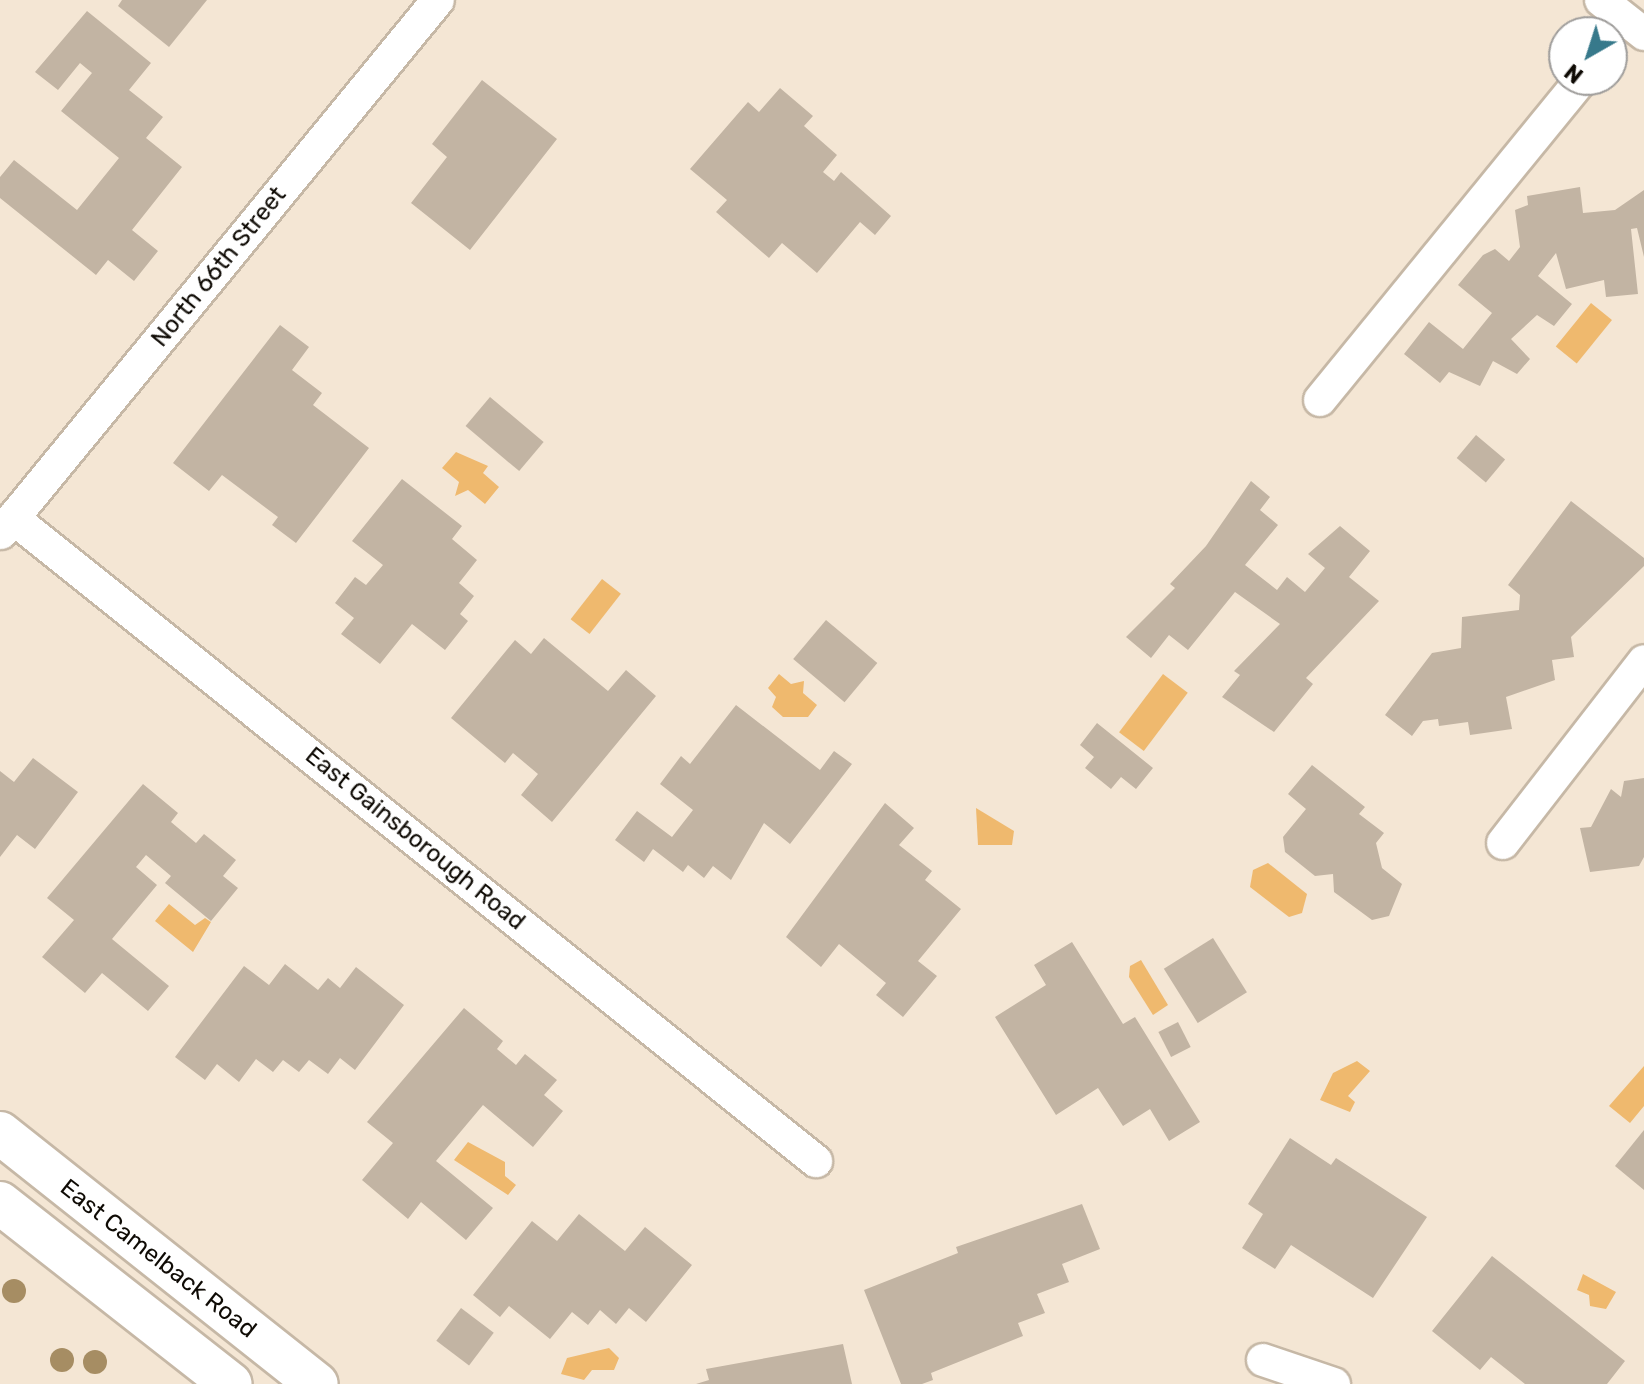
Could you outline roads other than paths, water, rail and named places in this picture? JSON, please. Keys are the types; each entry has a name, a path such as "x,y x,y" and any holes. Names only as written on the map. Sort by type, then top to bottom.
{"main road":[{"name":"East Camelback Road","path":"0,1133 317,1384"},
{"path":"0,1203 231,1384"}],"street":[{"name":"North 66th Street","path":"6,527 438,0"},
{"path":"1601,0 1614,16"},
{"path":"1320,400 1568,96"},
{"name":"East Gainsborough Road","path":"6,527 816,1161"},
{"path":"1503,843 1644,661"},
{"path":"1263,1360 1334,1384"}]}
